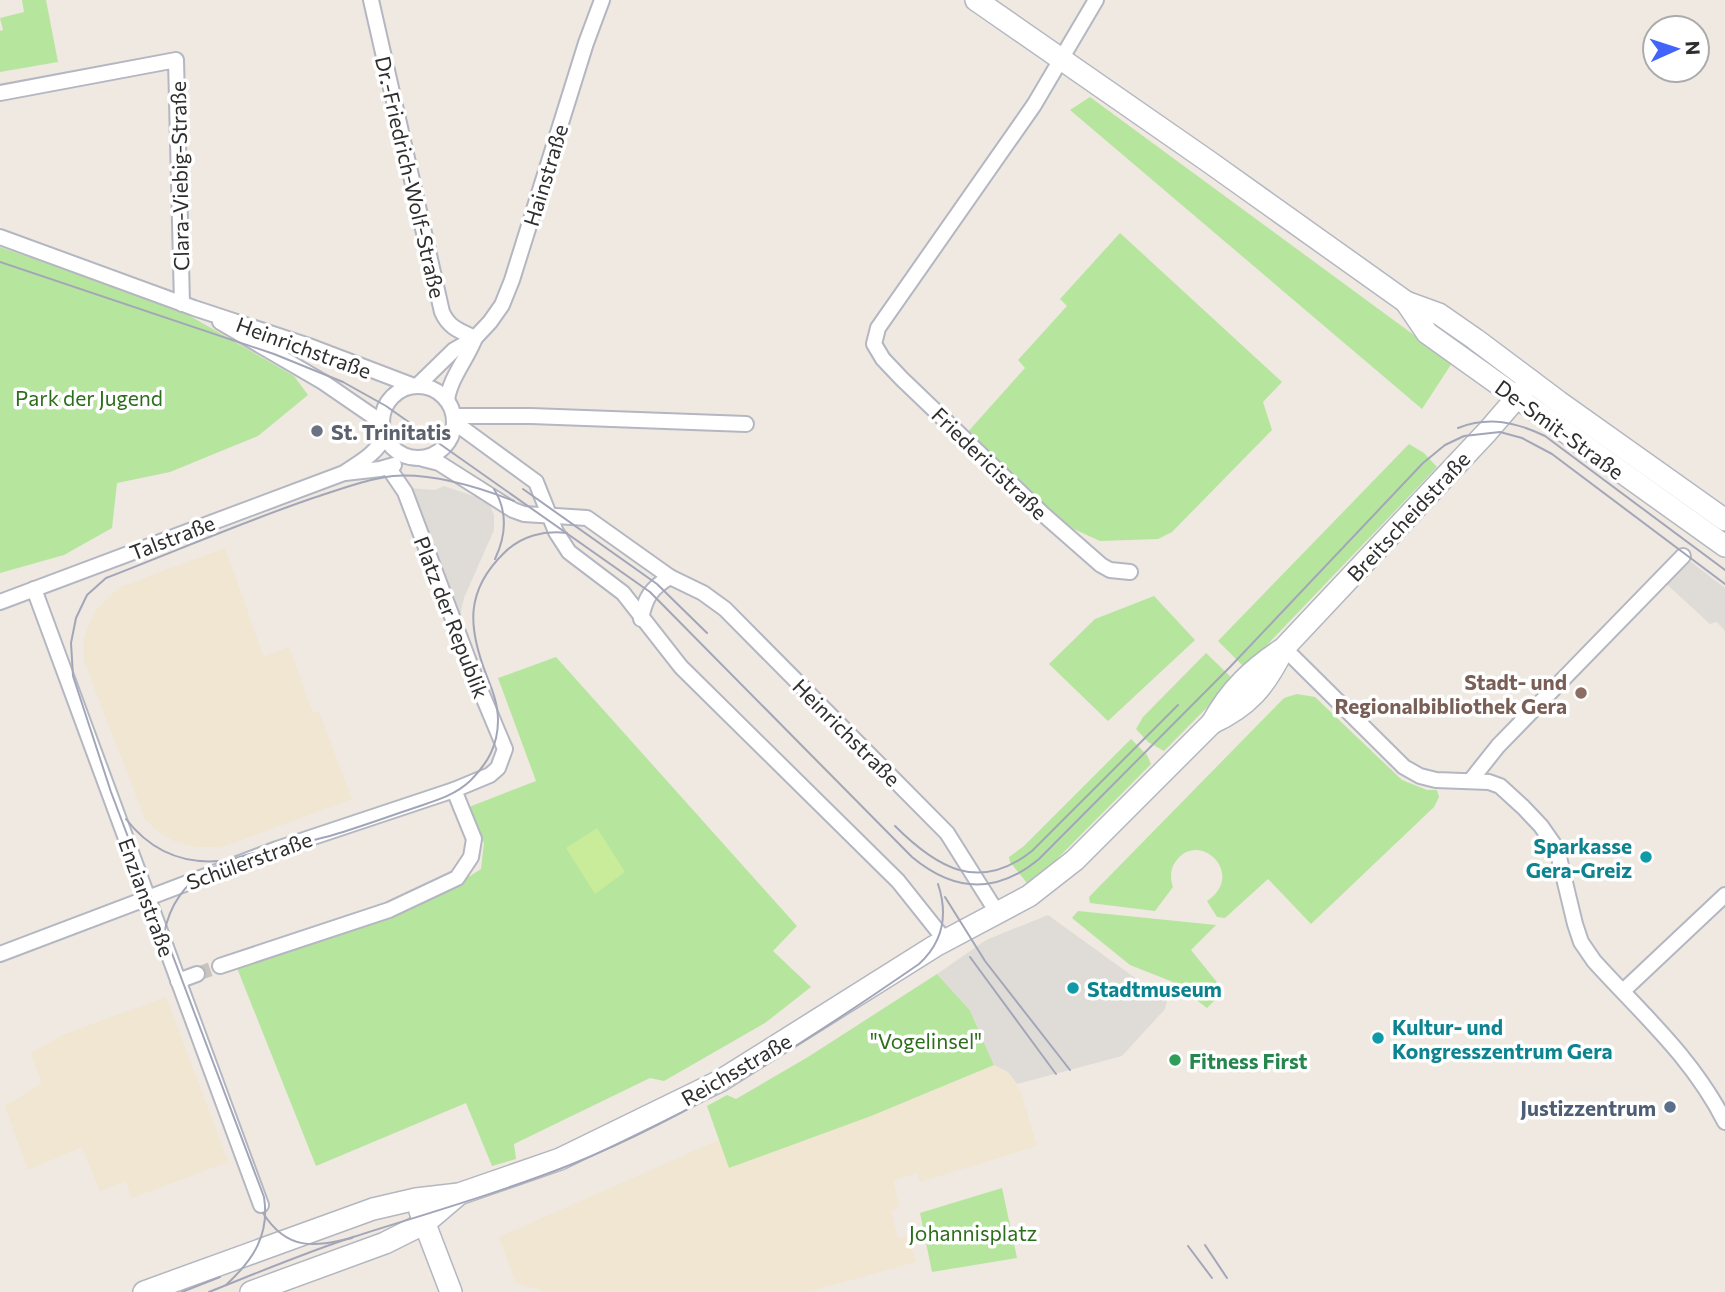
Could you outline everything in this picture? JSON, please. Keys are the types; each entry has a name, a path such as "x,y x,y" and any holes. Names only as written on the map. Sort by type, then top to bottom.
{"main road":[{"path":"976,0 1061,58"},
{"name":"De-Smit-Straße","path":"1061,58 1406,302 1439,314 1531,381 1722,512"},
{"name":"De-Smit-Straße","path":"1406,302 1427,333 1725,546"},
{"name":"Breitscheidstraße","path":"998,914 1029,896 1075,860 1212,723 1225,699 1244,678 1283,648 1531,381"},
{"name":"Reichsstraße","path":"144,1292 373,1209 416,1199 459,1194 560,1159 691,1097 748,1065 945,940 998,914"},
{"name":"Reichsstraße","path":"251,1292 385,1243 425,1223 459,1194"},
{"path":"416,1199 451,1292"}],"street":[{"name":"Dr.-Friedrich-Wolf-Straße","path":"371,0 442,312 446,322 475,338"},
{"path":"1061,58 1096,0"},
{"name":"Hainstraße","path":"447,400 452,383 475,338 502,305 512,280 588,37 603,2"},
{"name":"Friedericistraße","path":"1061,58 1034,105 878,328 874,344 883,359 902,379 1044,515 1101,565 1110,570 1130,572"},
{"name":"Clara-Viebig-Straße","path":"0,93 176,60 188,306"},
{"name":"Heinrichstraße","path":"0,237 416,386"},
{"name":"Heinrichstraße","path":"188,306 323,382 374,417 383,432"},
{"name":"Hainstraße","path":"416,386 454,350 475,338"},
{"path":"454,419 453,434 448,444 438,453 418,459 396,452 383,432 383,412 391,399 405,388 416,386 436,391 447,400 454,419 463,430 536,482 561,542 569,552 623,593 641,620 681,667 898,881 945,940"},
{"path":"454,419 531,416 746,424"},
{"name":"Talstraße","path":"344,473 380,446 383,432"},
{"name":"Heinrichstraße","path":"418,459 439,463 513,510 524,514 587,518 670,577 703,593 725,609 947,833 998,914"},
{"name":"Talstraße","path":"0,602 344,473 388,467 418,459"},
{"name":"Platz der Republik","path":"388,467 405,492 474,676 505,750 498,768"},
{"path":"1471,780 1498,746 1683,556"},
{"path":"641,620 644,602 650,592 670,577"},
{"name":"Enzianstraße","path":"34,589 261,1205"},
{"path":"1283,648 1404,767 1420,776 1436,780 1489,782 1500,786 1523,807 1551,838 1557,849 1581,942 1594,961 1700,1078 1725,1122"},
{"name":"Schülerstraße","path":"0,954 277,849 454,790 490,775 498,768"},
{"path":"219,966 389,910 457,878 471,858 474,839 454,790"},
{"path":"1623,992 1725,895"},
{"path":"178,981 197,974"}],"shaded area":[{"path":"444,486 485,500 494,515 494,530 464,598 459,620 408,488 435,490"},
{"path":"225,548 264,657 289,647 313,713 319,712 352,799 222,847 198,847 176,842 160,833 145,819 84,661 84,637 95,611 120,587"},
{"path":"1678,552 1725,588 1725,631 1717,622 1710,624 1661,579"},
{"path":"1048,915 1167,1001 1165,1009 1122,1056 1017,1084 1008,1072 994,1065 970,1010 937,974 986,940"},
{"path":"166,997 228,1162 132,1198 126,1181 100,1191 82,1147 28,1170 5,1106 42,1083 31,1053 65,1034"},
{"path":"994,1065 1008,1072 1020,1090 1037,1146 920,1182 917,1173 893,1181 900,1208 891,1210 898,1239 909,1236 916,1262 807,1292 547,1292 516,1283 499,1237 719,1140 730,1168 871,1116"}],"green space":[{"path":"22,0 46,0 58,62 0,72 0,31 3,30 0,18 24,12"},
{"path":"1090,97 1452,363 1422,409 1070,110"},
{"path":"1120,233 1282,382 1263,402 1272,430 1172,532 1158,539 1100,541 1063,524 966,434 1025,368 1018,360 1067,306 1060,299"},
{"name":"Park der Jugend","path":"0,247 178,309 294,376 308,395 258,436 170,472 117,483 112,528 64,555 0,573"},
{"path":"1409,444 1424,453 1437,467 1245,668 1218,641"},
{"path":"1154,596 1195,640 1108,721 1049,664 1095,619"},
{"path":"1206,653 1234,680 1164,751 1148,742 1136,729 1143,717"},
{"path":"556,657 797,926 773,951 811,987 765,1023 664,1081 650,1078 514,1144 516,1159 492,1166 466,1103 316,1166 235,963 453,887 481,869 484,843 469,807 536,781 498,678"},
{"path":"1297,694 1315,697 1402,780 1427,790 1437,790 1439,797 1434,807 1311,924 1268,879 1225,918 1217,917 1207,901 1218,890 1222,879 1221,868 1206,852 1196,850 1186,852 1176,861 1171,874 1173,887 1155,911 1090,903 1089,897 1284,698"},
{"path":"1131,739 1147,755 1151,764 1052,864 1027,883 1009,857 1024,846"},
{"path":"597,828 625,872 595,894 566,848"},
{"path":"1078,911 1216,925 1191,950 1224,991 1207,1008 1173,982 1130,965 1072,918"},
{"name":"\"Vogelinsel\"","path":"937,974 970,1010 994,1065 871,1116 729,1168 707,1106 727,1095 736,1099 808,1057"},
{"name":"Johannisplatz","path":"1002,1188 1017,1258 932,1272 920,1213"}],"tunnel":[{"path":"197,974 220,966"}],"tram line":[{"path":"0,262 274,354 343,382 386,406 650,592 912,857 928,869 960,882 991,883 1007,878 1039,859 1230,667 1423,463 1445,445 1464,436 1500,432 1522,438 1552,454 1725,584"},
{"path":"1458,428 1481,422 1502,422 1545,436 1725,570"},
{"path":"226,1285 244,1266 262,1235 264,1197 111,792 73,676 71,643 76,618 87,595 106,578 263,516 364,482 393,476 439,479 514,501"},
{"path":"494,489 502,506 504,524 495,559"},
{"path":"523,489 657,584 707,633"},
{"path":"164,934 173,906 188,885 207,871 230,860 307,842 374,822 444,798 470,781 491,753 498,720 494,697 476,641 476,596 491,567 518,542 550,532 567,533"},
{"path":"895,826 927,854 959,870 976,873 994,871 1013,864 1032,851 1178,705"},
{"path":"126,819 145,839 167,853 191,860 219,861"},
{"path":"209,1292 335,1243 570,1165 662,1123 706,1099 793,1048 919,964 934,946 941,927 943,906 938,884"},
{"path":"945,897 985,961 1070,1070"},
{"path":"970,957 1056,1074"},
{"path":"263,1213 282,1234 302,1243 325,1243 352,1238"},
{"path":"1205,1245 1227,1278"},
{"path":"1188,1246 1212,1278"},
{"path":"182,1292 220,1277"}],"place":[{"name":"St. Trinitatis","path":"317,431"},
{"name":"Stadt- und Regionalbibliothek Gera","path":"1581,693"},
{"name":"Sparkasse Gera-Greiz","path":"1646,857"},
{"name":"Stadtmuseum","path":"1073,988"},
{"name":"Kultur- und Kongresszentrum Gera","path":"1378,1038"},
{"name":"Fitness First","path":"1175,1060"},
{"name":"Justizzentrum","path":"1670,1107"}]}
